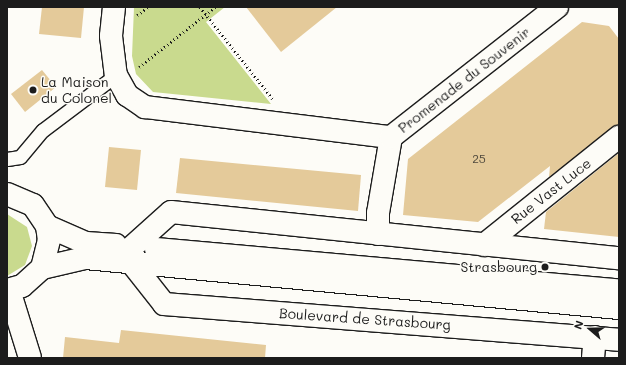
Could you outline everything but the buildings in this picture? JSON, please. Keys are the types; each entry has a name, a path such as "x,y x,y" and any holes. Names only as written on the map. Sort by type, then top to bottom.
{"street":[{"path":"114,7 111,36 116,76 127,95 145,108 294,124 391,137"},
{"name":"Promenade du Souvenir","path":"378,234 378,213 391,137 557,7"},
{"name":"Rue Vast Luce","path":"484,245 619,137"},
{"path":"7,194 33,205 47,226 50,240 42,268"},
{"path":"131,254 172,212 619,258"},
{"path":"47,226 86,243 131,254 619,308"},
{"path":"30,358 8,290 22,286 42,268 85,258 131,254 619,290"},
{"name":"Boulevard de Strasbourg","path":"131,254 164,304 594,348 619,340"}],"lane":[{"path":"7,159 20,157 43,130 116,76"}],"path":[{"path":"200,7 294,124"},
{"path":"116,76 136,70 215,7"}],"green space":[{"path":"134,7 225,7 206,22 271,104 153,92 136,74 132,56"},
{"path":"7,214 27,227 32,246 25,265 7,276"}],"place":[{"name":"La Maison du Colonel","path":"33,90"},
{"name":"Strasbourg","path":"545,267"}]}
